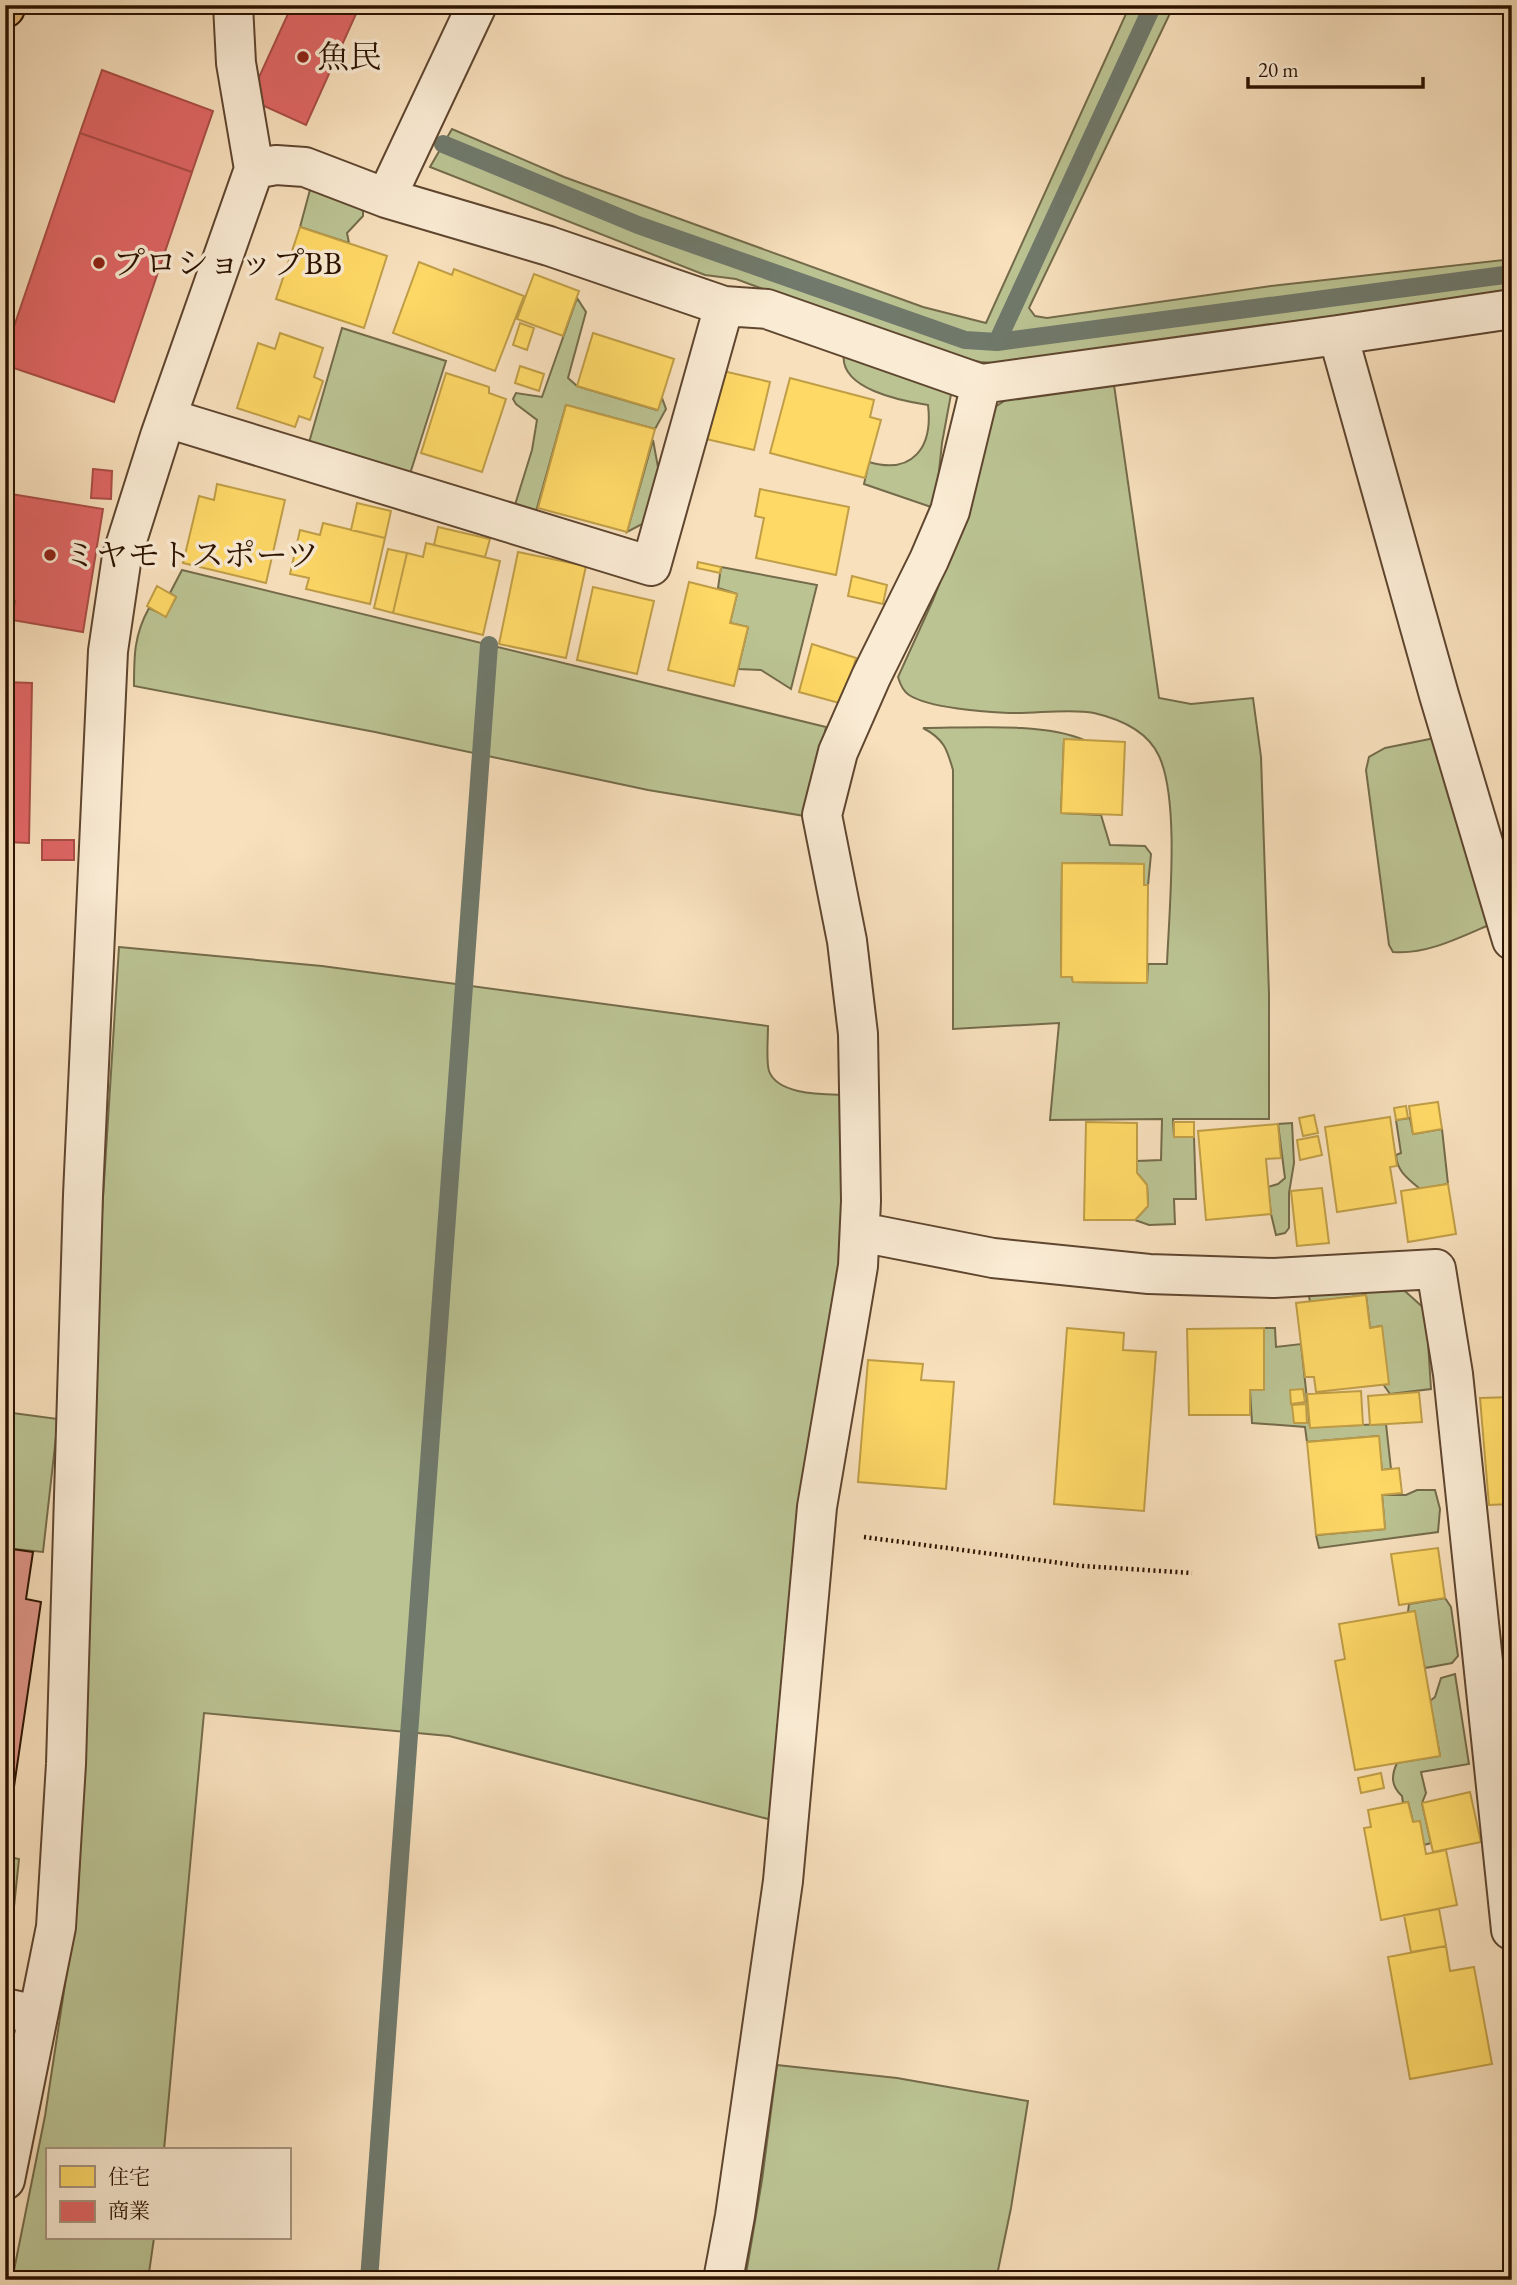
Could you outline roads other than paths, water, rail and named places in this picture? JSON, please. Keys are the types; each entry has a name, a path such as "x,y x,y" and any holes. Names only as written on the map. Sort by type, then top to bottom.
{"street":[{"path":"5,2180 21,2012 56,1927 66,1763 83,1209 108,651 122,556 254,169 236,64 233,5"},
{"path":"386,198 477,5"},
{"path":"254,169 276,165 305,167 386,198 549,246 724,306 767,309 981,384 1512,309"},
{"path":"167,418 651,566 724,306"},
{"path":"1338,335 1439,695 1512,940"},
{"path":"723,2280 735,2216 783,1881 815,1531 858,1266 861,1126 858,1034 847,941 822,815 838,752 950,511 981,384"},
{"path":"860,1232 993,1258 1149,1274 1274,1278 1436,1269 1497,1656 1511,1930"}],"waterway":[{"path":"1153,5 997,342 1512,274"},
{"path":"443,144 638,225 965,340 997,342"},
{"path":"369,2280 489,645"}],"place":[{"name":"魚民","path":"303,57"},
{"name":"プロショップBB","path":"99,263"},
{"name":"ミヤモトスポーツ","path":"50,555"}]}
